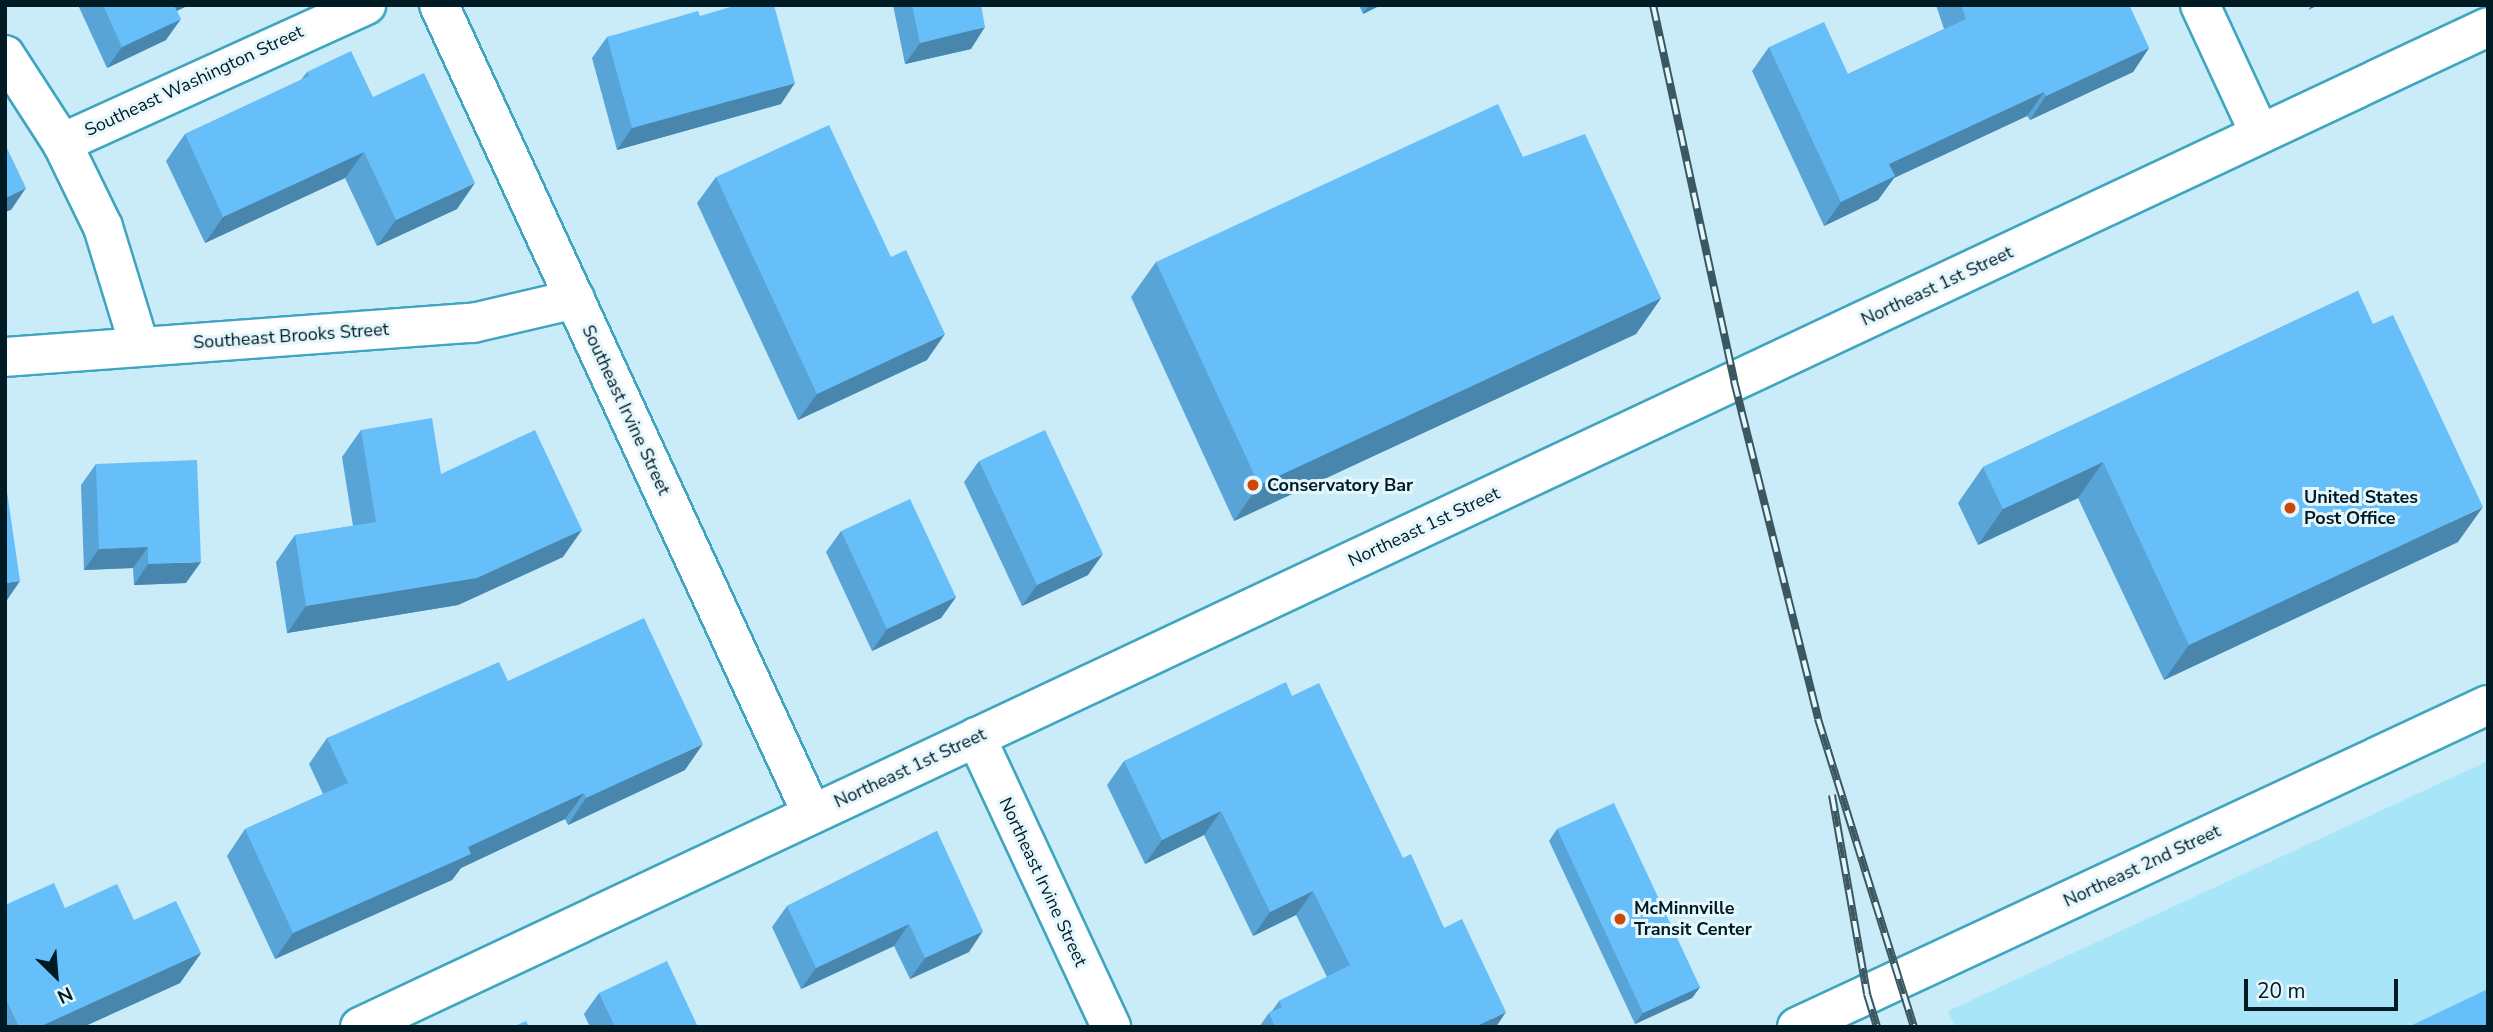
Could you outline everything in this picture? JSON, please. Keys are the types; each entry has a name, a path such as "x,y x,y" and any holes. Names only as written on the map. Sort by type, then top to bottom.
{"street":[{"name":"Southeast Washington Street","path":"62,143 366,5"},
{"name":"Southeast Irvine Street","path":"439,5 812,814"},
{"path":"2200,5 2260,134"},
{"name":"Northeast 1st Street","path":"360,1027 2488,27"},
{"path":"5,55 62,143 103,227 138,345"},
{"name":"Southeast Brooks Street","path":"5,357 138,345 472,323 575,299"},
{"name":"Northeast 2nd Street","path":"1797,1027 2488,705"},
{"name":"Northeast Irvine Street","path":"976,737 1111,1027"}],"shaded area":[{"path":"2488,761 2488,1027 1955,1027 1948,1011"}],"building":[{"path":"103,5 174,5 181,19 122,47"},
{"path":"737,5 774,5 795,83 632,128 607,37 698,11 700,16"},
{"path":"912,5 981,5 985,27 920,43"},
{"path":"1961,5 2129,5 2149,48 2046,96 2044,92 1889,164 1895,176 1841,202 1769,47 1824,22 1848,74 1966,19"},
{"path":"351,51 373,97 424,73 475,183 396,220 364,152 223,217 185,134 309,76 307,72"},
{"path":"1498,104 1523,157 1585,134 1661,298 1259,485 1156,262"},
{"path":"829,125 891,257 906,250 945,334 817,394 716,177"},
{"path":"5,144 26,188 5,198"},
{"name":"United States Post Office","path":"2358,291 2373,324 2393,315 2483,507 2189,645 2103,462 2003,509 1983,467"},
{"path":"432,418 441,474 535,430 582,530 477,578 306,606 295,535 376,522 361,430"},
{"path":"1045,430 1103,554 1037,585 979,461"},
{"path":"197,460 201,562 148,564 148,547 99,549 96,464"},
{"path":"5,478 20,581 5,583"},
{"path":"910,499 956,597 887,629 841,531"},
{"path":"644,618 703,744 586,798 584,793 468,847 471,854 293,933 245,829 348,783 327,738 499,662 508,681"},
{"path":"1286,682 1292,696 1319,683 1403,858 1411,854 1444,928 1462,919 1506,1012 1475,1027 1275,1027 1269,1013 1282,1007 1279,1001 1350,965 1313,891 1270,912 1221,811 1162,840 1124,761"},
{"name":"McMinnville Transit Center","path":"1614,803 1700,987 1643,1013 1557,829"},
{"path":"937,831 983,931 925,958 909,924 816,968 787,906"},
{"path":"54,883 65,908 117,884 134,920 176,901 201,953 39,1027 19,1027 5,997 5,905"},
{"path":"667,961 698,1027 615,1027 599,993"},
{"path":"2488,989 2488,1027 2408,1027"},
{"path":"526,1021 529,1027 513,1027"}],"railway":[{"path":"1653,5 1734,381 1818,719 1914,1027"},
{"path":"1832,795 1867,994 1877,1027"}],"place":[{"name":"Conservatory Bar","path":"1253,485"},
{"name":"United States Post Office","path":"2290,508"},
{"name":"McMinnville Transit Center","path":"1620,919"}]}
